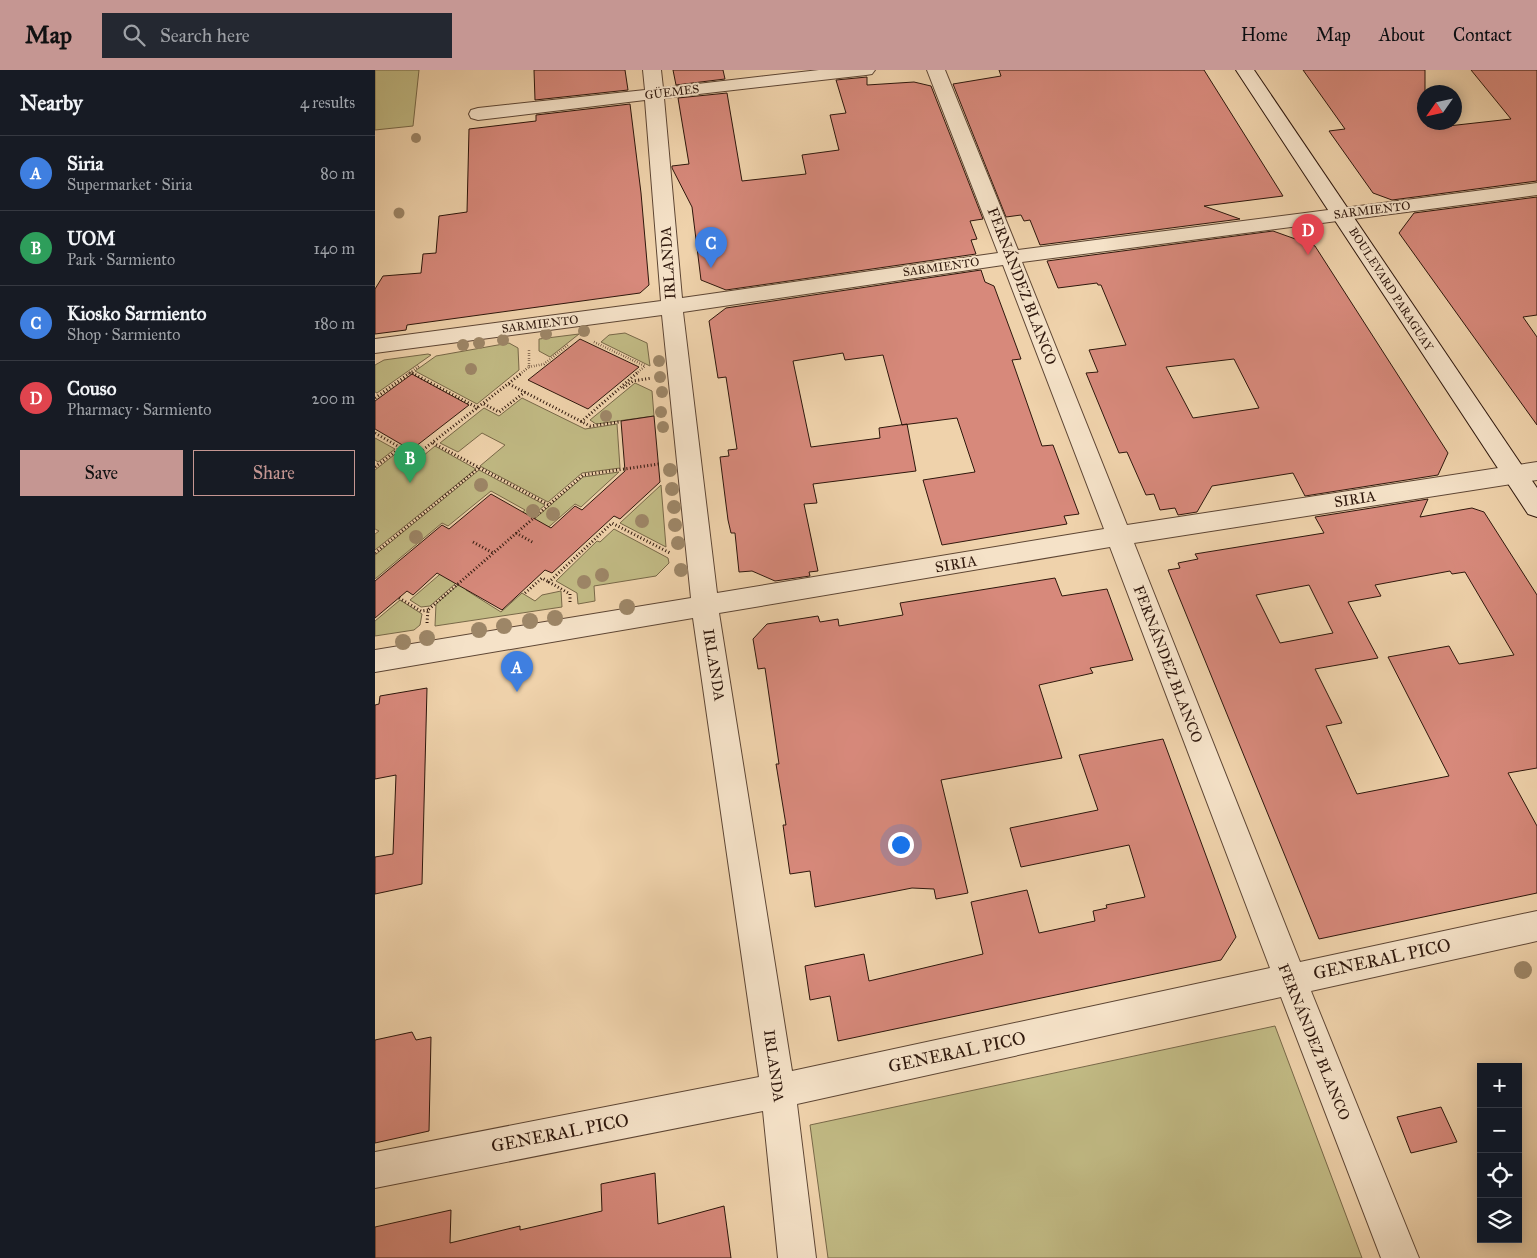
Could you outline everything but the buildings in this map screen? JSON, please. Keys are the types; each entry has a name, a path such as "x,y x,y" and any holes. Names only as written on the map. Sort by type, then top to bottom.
{"street":[{"name":"IRLANDA","path":"652,70 671,306 705,607 778,1091 797,1258"},
{"name":"GÜEMES","path":"478,114 866,70"},
{"name":"FERNÁNDEZ BLANCO","path":"936,70 1011,257 1289,979 1400,1258"},
{"name":"BOULEVARD PARAGUAY","path":"1245,70 1341,214 1526,473 1537,508"},
{"name":"SARMIENTO","path":"375,346 1011,257 1537,189"},
{"name":"SIRIA","path":"375,661 1119,536 1526,473"},
{"name":"GENERAL PICO","path":"375,1170 778,1091 1537,926"}],"path":[{"path":"589,340 645,366 623,384 622,388"},
{"path":"375,433 415,456 529,368 544,364 573,342"},
{"path":"529,345 529,368"},
{"path":"375,398 424,362"},
{"path":"411,372 478,408"},
{"path":"581,422 633,381 654,378"},
{"path":"509,384 590,426 619,422"},
{"path":"483,404 499,412 525,392"},
{"path":"433,443 549,505"},
{"path":"375,467 400,448"},
{"path":"399,598 421,611 428,610 583,475 663,464"},
{"path":"375,553 480,467"},
{"path":"549,582 612,523 673,555"},
{"path":"516,533 535,543"},
{"path":"473,542 493,553"},
{"path":"525,593 542,578 570,594 570,609"},
{"path":"427,632 428,610"}],"shaded area":[{"path":"375,70 419,70 413,126 375,130"},
{"path":"625,333 647,343 650,366 601,342 609,335"},
{"path":"579,334 550,357 539,351 539,339"},
{"path":"509,343 518,348 519,370 477,404 415,371 436,356"},
{"path":"431,355 377,393 375,392 375,365 384,360"},
{"path":"635,383 652,391 654,416 596,424 590,420"},
{"path":"522,398 585,429 617,424 620,468 582,473 548,502 480,466 505,445 482,433 458,452 440,443 484,408 499,416"},
{"path":"375,438 395,449 378,462 375,460"},
{"path":"435,446 476,469 375,550 375,534 379,531 375,529 375,470 399,451 417,461"},
{"path":"479,470 545,505 493,550 485,545 525,510 491,491 448,526 442,523 375,579 375,555"},
{"path":"619,472 581,507 575,504 511,560 505,557 466,590 501,612 522,593 535,601 542,595 561,591 562,607 435,626 436,604 583,477"},
{"path":"661,485 666,547 620,523"},
{"path":"614,529 668,558 669,563 656,576 594,586 595,601 578,604 577,593 556,581 597,541 600,542"},
{"path":"474,545 489,554 430,606 421,607 410,600"},
{"path":"400,600 422,614 420,625 414,630 375,636 375,621"},
{"path":"1275,1026 1362,1258 828,1258 810,1125"}],"place":[{"name":"Couso","path":"1308,255"},
{"name":"Kiosko Sarmiento","path":"711,268"},
{"name":"UOM","path":"410,483"},
{"name":"Siria","path":"517,692"}]}
